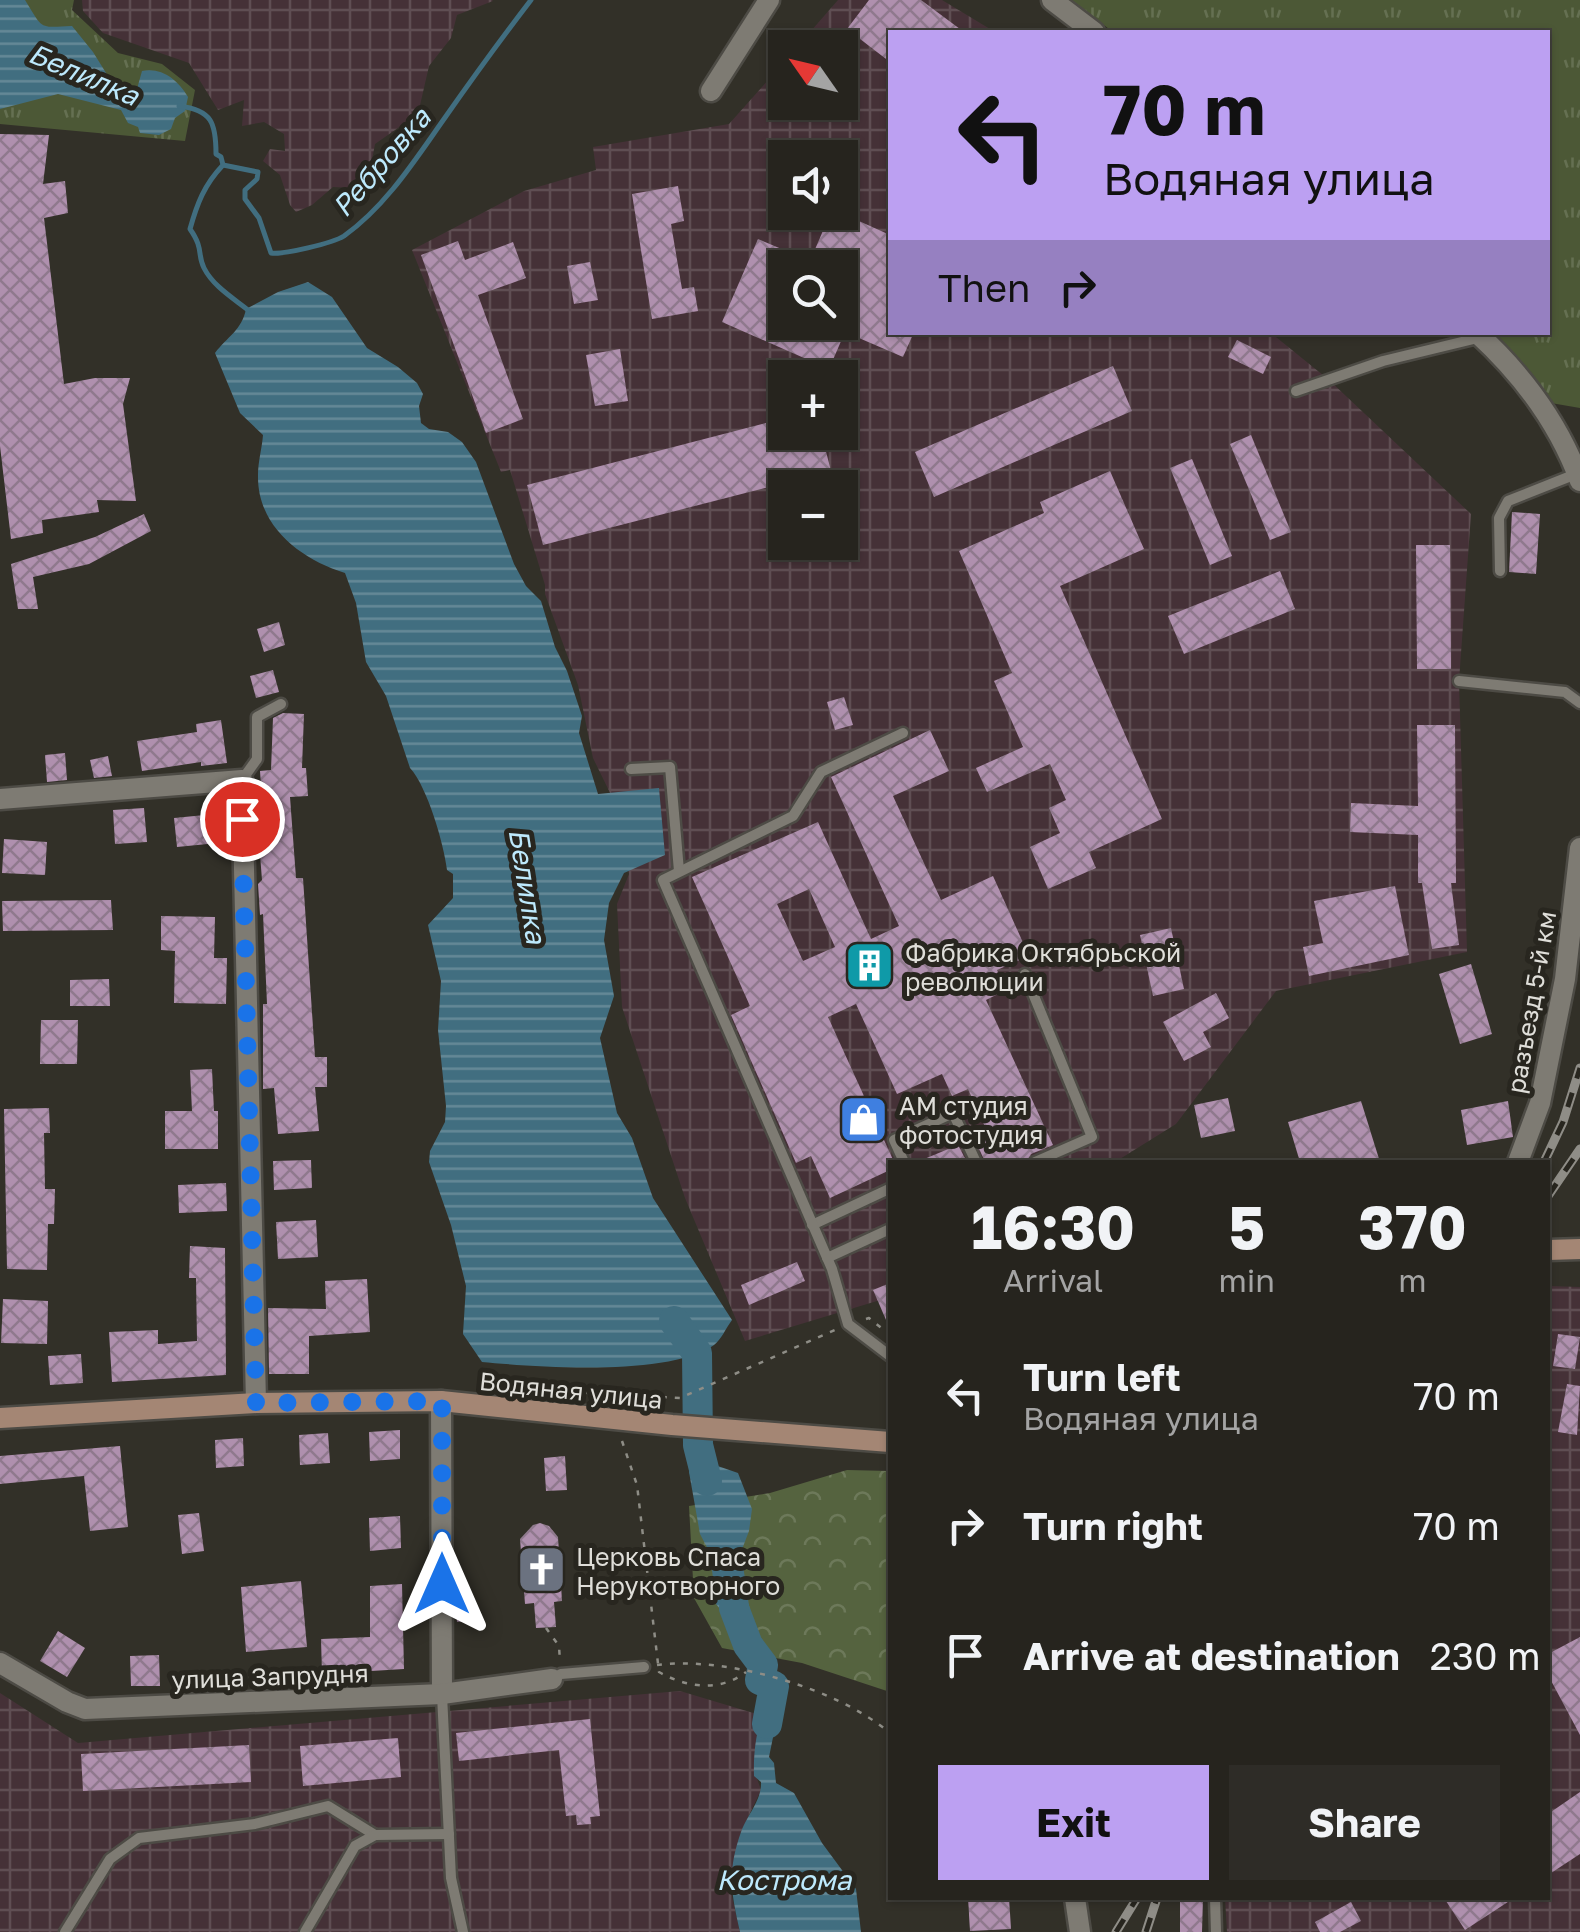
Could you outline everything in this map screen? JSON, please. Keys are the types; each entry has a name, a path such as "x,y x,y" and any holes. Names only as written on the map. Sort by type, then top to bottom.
{"street":[{"path":"712,92 769,0"},
{"path":"1052,0 1091,30"},
{"path":"1479,335 1526,385 1569,451 1578,478"},
{"path":"0,799 242,780 256,1403"},
{"name":"разъезд 5-й км","path":"1519,1160 1540,1103 1565,979 1580,848"},
{"path":"1550,1251 1580,1249"},
{"path":"442,1401 442,1694"},
{"name":"Водяная улица","path":"0,1418 256,1403 442,1401 672,1425 837,1436"},
{"path":"837,1436 888,1428"},
{"path":"837,1436 888,1442"},
{"name":"улица Запрудня","path":"0,1663 85,1709 442,1694 556,1677"},
{"path":"1075,1900 1080,1932"}],"lane":[{"path":"1296,391 1382,361 1479,335"},
{"path":"1500,571 1500,518 1508,501 1578,478"},
{"path":"1459,681 1565,692 1580,703"},
{"path":"242,780 256,759 257,717 281,704"},
{"path":"888,1354 848,1324 827,1258 663,880 793,816 821,772 903,733"},
{"path":"630,769 670,767 680,872"},
{"path":"1024,974 1092,1136 1040,1160"},
{"path":"903,1160 894,1140 953,1113 975,1160"},
{"path":"812,1225 888,1191"},
{"path":"827,1258 888,1230"},
{"path":"556,1677 644,1667"},
{"path":"442,1694 452,1878 463,1932"},
{"path":"65,1932 110,1860 139,1838 255,1824 328,1806 375,1835"},
{"path":"305,1932 355,1846 375,1835 449,1834"},
{"path":"1216,1900 1216,1932"}],"path":[{"path":"531,1390 680,1398 848,1324"},
{"path":"619,1420 636,1485 659,1672 677,1682 718,1686 731,1683 746,1672"},
{"path":"546,1628 559,1646 556,1677"},
{"path":"662,1664 676,1662 775,1674 870,1716 888,1731"}],"shaded area":[{"path":"82,0 493,1 457,15 451,38 429,66 418,114 375,144 371,165 355,188 333,187 312,205 296,212 280,175 263,161 270,149 285,151 284,134 264,122 242,126 244,100 218,110 189,63 103,33 83,11"},
{"path":"838,0 942,0 992,30 888,30 888,335 1273,335 1329,380 1471,514 1459,681 1467,952 1276,991 1176,1124 1118,1160 888,1160 888,1302 877,1301 745,1341 685,1198 622,1007 617,904 629,874 613,799 593,758 578,685 545,594 510,470 501,472 412,250 524,191 596,170 593,147 729,124 768,80 768,120 858,120 858,30 812,30"},
{"path":"1550,1286 1580,1287 1580,1932 1227,1932 1225,1900 1550,1900"},
{"path":"680,1691 760,1715 754,1770 761,1790 741,1832 729,1883 740,1932 0,1932 0,1693 78,1743"}],"green space":[{"path":"0,0 74,0 72,10 118,53 162,64 195,90 185,141 0,124"},
{"path":"1071,0 1580,0 1580,408 1551,403 1480,335 1550,335 1550,30 1110,30"},
{"path":"847,1470 888,1471 888,1691 802,1663 722,1648 694,1598 689,1506 770,1493"}],"water":[{"path":"0,0 25,0 42,25 72,26 116,89 137,89 142,71 169,76 188,97 185,111 175,118 171,129 159,135 140,133 121,110 58,94 0,109"},
{"path":"308,282 332,297 367,348 417,383 423,394 419,406 421,423 429,429 448,432 462,442 476,462 514,564 526,586 541,601 567,671 582,716 579,733 598,794 659,788 665,855 624,873 609,903 604,940 614,996 600,1038 617,1113 632,1138 653,1198 732,1320 717,1343 693,1355 635,1366 482,1362 463,1334 466,1286 451,1225 429,1162 430,1151 445,1122 446,1106 438,1030 441,981 428,925 453,898 453,874 447,870 434,816 410,768 386,696 366,662 356,603 345,573 297,549 273,525 260,493 258,470 263,435 240,413 215,353 238,328 246,309"},
{"path":"698,1445 712,1464 738,1473 752,1509 741,1552 750,1612 748,1645 716,1604 710,1553 700,1534 689,1472 692,1446"},
{"name":"Кострома","path":"774,1686 781,1698 769,1757 774,1763 776,1783 794,1793 822,1843 856,1889 861,1932 740,1932 732,1871 741,1832 761,1789 761,1782 754,1776 756,1741"}],"building":[{"path":"869,0 921,0 961,30 888,30 888,60 858,37 858,30 848,30"},
{"path":"0,134 49,135 43,184 65,181 68,213 44,218 64,384 95,378 130,378 123,404 136,501 97,500 99,512 42,520 43,533 11,539 0,446"},
{"path":"678,186 684,221 671,224 682,289 694,287 698,311 652,319 632,194"},
{"path":"858,221 888,234 888,335 913,335 903,357 858,338 858,250 815,250 823,230 858,230"},
{"path":"758,239 784,250 768,250 768,340 842,340 833,360 809,360 722,322"},
{"path":"458,241 465,260 513,242 526,278 478,295 523,419 486,433 421,255"},
{"path":"590,262 598,300 574,304 567,266"},
{"path":"1237,340 1271,357 1263,374 1228,357"},
{"path":"620,349 628,401 595,406 586,355"},
{"path":"1113,366 1132,411 934,497 915,452"},
{"path":"768,422 768,450 826,450 831,470 768,470 768,487 543,545 527,485"},
{"path":"1251,435 1291,532 1270,540 1230,444"},
{"path":"1192,459 1232,556 1210,565 1170,468"},
{"path":"1110,471 1144,549 1060,586 1162,819 1089,852 1096,868 1048,889 1030,847 1060,833 1049,808 1066,800 1050,764 987,792 976,768 1023,747 994,681 1012,673 959,551 1044,513 1040,502"},
{"path":"1512,512 1540,514 1536,574 1509,572"},
{"path":"144,514 151,531 89,564 33,577 38,609 18,609 11,564 95,537"},
{"path":"1416,545 1450,545 1451,669 1417,669"},
{"path":"1280,571 1295,609 1184,654 1168,616"},
{"path":"279,622 285,645 264,652 257,629"},
{"path":"273,670 279,692 256,698 250,676"},
{"path":"844,697 853,725 835,730 827,702"},
{"path":"283,713 304,714 302,768 306,768 308,796 290,797 296,878 303,878 315,1057 327,1057 327,1087 315,1087 319,1131 278,1134 274,1088 263,1089 263,1004 267,1004 257,816 263,815 260,771 271,770 273,718"},
{"path":"221,720 227,763 201,766 201,762 142,771 137,741 197,732 196,724"},
{"path":"1417,725 1455,725 1456,883 1451,883 1459,945 1432,949 1422,883 1418,883 1418,835 1350,832 1351,803 1418,806"},
{"name":"Фабрика Октябрьской революции","path":"930,730 949,771 893,796 941,900 993,876 1029,956 997,970 1006,990 986,1000 1053,1145 1031,1154 1027,1160 984,1160 977,1144 990,1138 968,1089 952,1096 942,1074 897,1094 856,1004 828,1017 893,1160 888,1160 888,1171 830,1198 811,1156 796,1163 731,1015 750,1006 692,877 818,822 871,939 899,926 831,777","holes":["809,889 835,947 803,961 777,904"]},
{"path":"65,753 67,780 47,782 45,755"},
{"path":"108,756 112,776 94,778 90,760"},
{"path":"144,808 147,842 115,844 113,810"},
{"path":"215,814 218,843 177,847 174,818"},
{"path":"4,839 47,842 45,875 2,873"},
{"path":"1395,886 1409,955 1309,976 1303,947 1323,943 1314,901"},
{"path":"111,900 113,930 3,931 2,901"},
{"path":"161,916 215,917 214,958 227,958 226,1004 174,1003 175,951 161,950"},
{"path":"1171,928 1184,989 1153,996 1140,935"},
{"path":"1471,964 1492,1034 1460,1044 1439,974"},
{"path":"109,979 110,1006 70,1006 70,980"},
{"path":"1216,993 1229,1018 1203,1032 1211,1047 1184,1061 1163,1022"},
{"path":"41,1020 78,1020 77,1064 40,1064"},
{"path":"212,1069 218,1149 165,1149 165,1111 192,1111 190,1070"},
{"path":"1228,1098 1235,1131 1201,1138 1194,1105"},
{"path":"1361,1101 1379,1160 1299,1160 1288,1122"},
{"path":"1508,1101 1513,1137 1467,1145 1461,1110"},
{"path":"49,1108 50,1133 44,1133 45,1189 55,1189 54,1224 48,1224 47,1270 7,1269 4,1109"},
{"path":"958,1145 966,1160 922,1160"},
{"path":"311,1160 312,1188 274,1190 273,1161"},
{"path":"226,1183 227,1211 179,1213 178,1185"},
{"path":"316,1220 318,1257 278,1259 276,1222"},
{"path":"190,1246 225,1248 226,1375 112,1382 109,1332 158,1330 158,1344 197,1341 196,1278 189,1278"},
{"path":"797,1262 805,1281 749,1305 741,1285"},
{"path":"367,1279 370,1332 309,1336 309,1374 269,1374 268,1308 326,1309 325,1281"},
{"path":"888,1284 888,1324 873,1290"},
{"path":"3,1299 48,1301 47,1344 1,1343"},
{"path":"1558,1334 1580,1337 1575,1369 1553,1366"},
{"path":"81,1354 83,1383 50,1385 48,1356"},
{"path":"1567,1384 1580,1386 1577,1435 1558,1432"},
{"path":"400,1430 400,1459 370,1461 369,1432"},
{"path":"328,1433 330,1463 300,1465 299,1435"},
{"path":"243,1438 244,1466 216,1468 215,1440"},
{"path":"120,1446 128,1527 90,1531 84,1476 0,1484 0,1456"},
{"path":"565,1456 567,1490 546,1491 544,1458"},
{"path":"199,1513 204,1551 182,1554 178,1515"},
{"path":"400,1516 401,1548 370,1551 369,1518"},
{"name":"Церковь Спаса Нерукотворного","path":"540,1523 549,1526 558,1537 562,1601 554,1602 556,1627 536,1628 534,1603 525,1604 520,1539"},
{"path":"301,1581 307,1647 246,1652 241,1587"},
{"path":"402,1584 404,1669 322,1674 321,1639 370,1637 370,1586"},
{"path":"471,1600 473,1621 457,1622 456,1601"},
{"path":"58,1631 85,1648 67,1677 40,1661"},
{"path":"1580,1637 1580,1735 1550,1679 1550,1653"},
{"path":"159,1655 160,1686 131,1686 130,1656"},
{"path":"590,1719 600,1816 590,1817 591,1824 577,1825 576,1815 566,1816 559,1750 459,1761 456,1733"},
{"path":"398,1738 401,1777 303,1786 300,1746"},
{"path":"249,1745 251,1782 83,1791 81,1754"},
{"path":"1580,1792 1580,1854 1550,1874 1550,1813"},
{"path":"968,1900 1009,1900 1011,1929 970,1931"},
{"path":"1180,1900 1203,1900 1202,1932 1180,1932"},
{"path":"1445,1900 1511,1900 1465,1930"},
{"path":"1351,1902 1361,1921 1340,1932 1320,1932 1315,1922"}],"waterway":[{"name":"Ребровка","path":"223,165 258,172 257,179 245,190 245,199 259,218 271,253 308,248 344,236 399,182 531,0"},
{"name":"Белилка","path":"179,106 199,111 210,120 216,154 223,165 202,195 190,229 208,274 248,310"},
{"name":"Белилка","path":"674,1321 697,1353 698,1445 707,1481"},
{"name":"Белилка","path":"734,1608 748,1645 763,1665 760,1680 774,1686 767,1724"}],"railway":[{"path":"1545,1160 1563,1122 1580,1068"},
{"path":"1550,1193 1580,1149"},
{"path":"1116,1932 1136,1900"},
{"path":"1146,1932 1156,1900"}],"place":[{"name":"Фабрика Октябрьской революции","path":"870,966"},
{"name":"АМ студия фотостудия","path":"864,1119"},
{"name":"Церковь Спаса Нерукотворного","path":"541,1570"}],"route":[{"path":"242,819 256,1403 442,1401 442,1584"}]}
